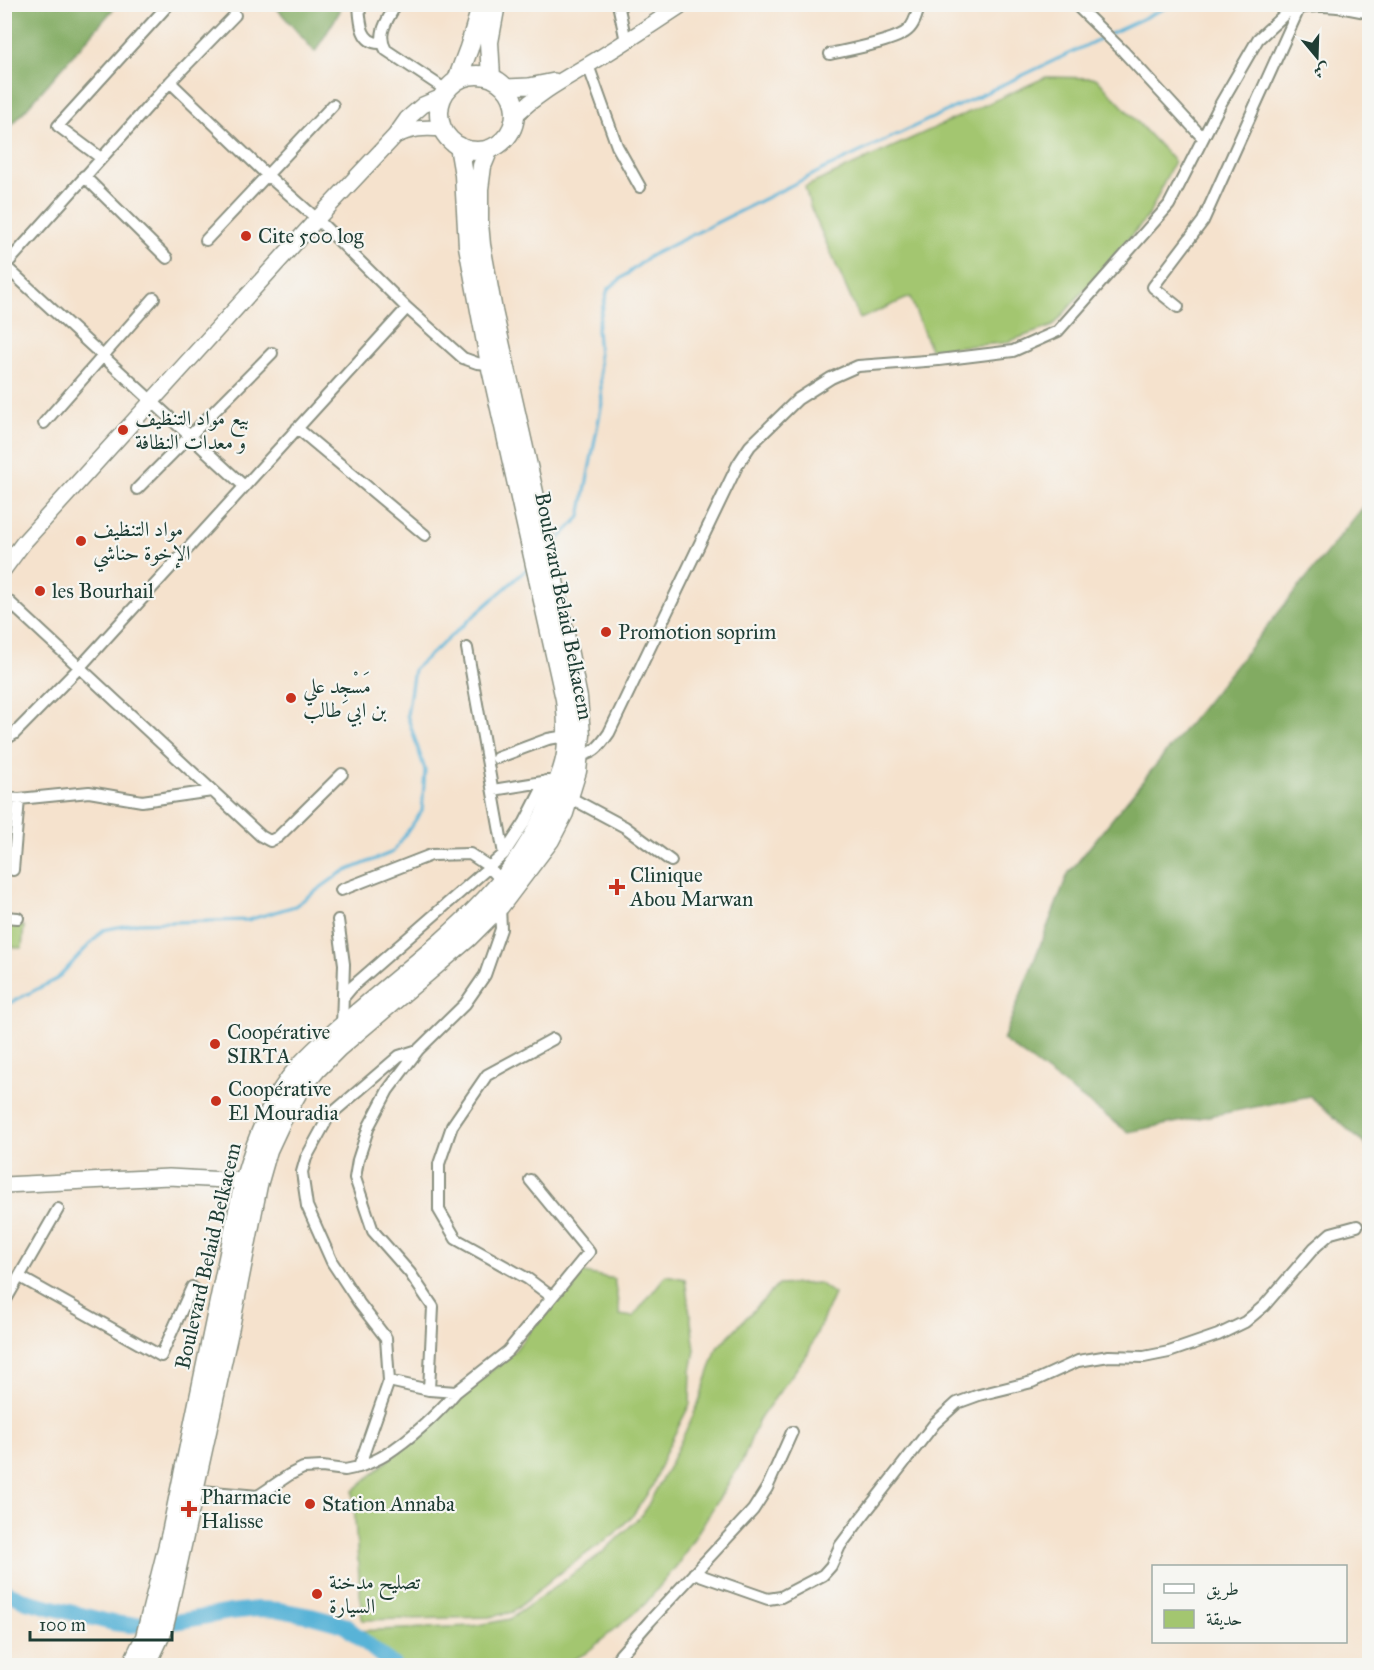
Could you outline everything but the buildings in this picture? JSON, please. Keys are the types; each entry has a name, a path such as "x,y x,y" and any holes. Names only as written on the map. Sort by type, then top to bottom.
{"main road":[{"path":"4,569 24,542 395,136 414,111 423,105 448,89 470,75 491,77 506,87 514,103 515,115 512,130 502,142 489,149 471,150 459,146 452,142 442,129 439,113 448,89 482,4"},
{"path":"491,77 489,42 496,4"},
{"path":"515,115 562,78 588,65 683,4"},
{"path":"506,87 529,86 562,78"},
{"path":"395,136 413,129 442,129"},
{"name":"Boulevard Belaid Belkacem","path":"459,146 464,175 468,246 490,364 537,539"},
{"name":"Boulevard Belaid Belkacem","path":"146,1665 187,1490 231,1322 258,1185 268,1150 282,1120 298,1092 338,1048 468,938 500,906 550,840 564,813 578,771 573,755 578,698 537,539 481,245 479,189 482,166 489,149"},
{"name":"Boulevard Belaid Belkacem","path":"187,1490 244,1181 254,1146 270,1111 298,1068 321,1044 461,924 490,896 535,834 546,812 552,781 573,755"},
{"path":"4,1185 169,1177 244,1181"},
{"name":"Boulevard Belaid Belkacem","path":"131,1665 156,1626"}],"street":[{"path":"101,158 58,126 169,4"},
{"path":"358,4 360,24 365,35 374,42 382,43"},
{"path":"396,4 381,35 386,50 448,89"},
{"path":"618,4 626,41"},
{"path":"830,54 898,37 908,30 916,18 920,4"},
{"path":"1178,307 1154,287 1203,221 1299,6"},
{"path":"573,755 589,754 599,748 609,733 738,464 750,446 798,399 831,378 858,366 939,360 1013,351 1059,332 1169,205 1221,103 1258,39 1299,6 1347,6 1370,13"},
{"path":"1079,8 1123,51 1203,138"},
{"path":"235,15 84,176 5,267 244,486"},
{"path":"588,65 617,146 640,187"},
{"path":"170,82 267,175 317,219 407,308 463,357 477,363 490,364"},
{"path":"206,240 333,105"},
{"path":"84,176 167,258"},
{"path":"44,423 154,298"},
{"path":"4,740 14,734 80,667 407,308"},
{"path":"137,489 272,353"},
{"path":"297,428 425,536"},
{"path":"4,597 261,836 270,841 278,837 342,774"},
{"path":"467,648 504,854"},
{"path":"497,758 548,739 574,735"},
{"path":"494,790 552,781"},
{"path":"343,998 353,986 504,854 552,781"},
{"path":"4,798 19,799 89,792 142,801 213,791"},
{"path":"569,797 625,827 671,861"},
{"path":"13,870 19,799"},
{"path":"341,890 431,855 470,854 488,866 502,881"},
{"path":"429,1390 433,1307 410,1273 373,1231 355,1178 369,1126 388,1090 418,1050 465,1004 485,975 501,929 500,906"},
{"path":"4,917 18,918"},
{"path":"338,920 344,964 342,1026"},
{"path":"552,1297 528,1279 456,1239 439,1210 439,1164 452,1126 487,1075 553,1039"},
{"path":"359,1467 389,1381 386,1338 358,1303 332,1262 307,1206 302,1172 306,1158 329,1116 399,1056 418,1050"},
{"path":"187,1490 258,1496 303,1468 321,1467 345,1470 359,1467 383,1456 396,1446 444,1407 456,1392 508,1352 589,1252 530,1180"},
{"path":"4,1303 58,1209"},
{"path":"694,1573 768,1599 781,1597 823,1575 831,1566 840,1546 935,1423 957,1403 1032,1382 1078,1361 1109,1356 1144,1357 1169,1352 1218,1335 1245,1322 1264,1306 1314,1248 1331,1233 1357,1226"},
{"path":"20,1276 161,1356 192,1287"},
{"path":"389,1381 429,1390 456,1392"},
{"path":"613,1665 650,1621 753,1510 767,1488 792,1432"}],"green space":[{"path":"4,5 117,5 5,133"},
{"path":"274,5 339,5 340,11 315,52"},
{"path":"1046,77 1096,78 1174,161 1149,215 1053,326 1004,343 930,349 910,297 860,319 810,206 805,187"},
{"path":"1369,500 1369,1148 1310,1096 1128,1132 1003,1040 1068,874"},
{"path":"4,925 24,926 22,948 5,947"},
{"path":"575,1271 614,1279 620,1315 633,1317 666,1275 685,1279 695,1350 691,1371 690,1404 667,1449 652,1487 633,1515 614,1534 554,1577 513,1612 489,1617 362,1620 353,1491 516,1349"},
{"path":"819,1283 834,1294 808,1353 758,1421 743,1460 678,1564 645,1604 586,1653 564,1665 399,1665 357,1631 473,1626 510,1619 602,1553 643,1514 697,1407 717,1348 778,1285"}],"waterway":[{"path":"1110,34 1174,4"},
{"path":"552,546 580,517 602,403 597,328 608,289 650,256 824,169 1104,37"},
{"path":"4,1006 57,979 103,930 138,923 248,920 295,906 341,873 393,852 422,811 425,770 407,715 414,669 529,567"},
{"path":"4,1591 26,1601 113,1623 130,1625 181,1621 258,1609 280,1610 344,1625 394,1666"}],"place":[{"name":"Cite 500 log","path":"246,236"},
{"name":"بيع مواد التنظيف و معدات النظافة","path":"123,430"},
{"name":"مواد التنظيف الإخوة حناشي","path":"81,541"},
{"name":"les Bourhail","path":"40,591"},
{"name":"Promotion soprim","path":"606,632"},
{"name":"مَسْجِد علي بن ابي طالب","path":"291,698"},
{"name":"Clinique Abou Marwan","path":"617,887"},
{"name":"Coopérative SIRTA","path":"215,1044"},
{"name":"Coopérative El Mouradia","path":"216,1101"},
{"name":"Station Annaba","path":"310,1504"},
{"name":"Pharmacie Halisse","path":"189,1509"},
{"name":"تصليح مدخنة السيارة","path":"317,1594"}]}
